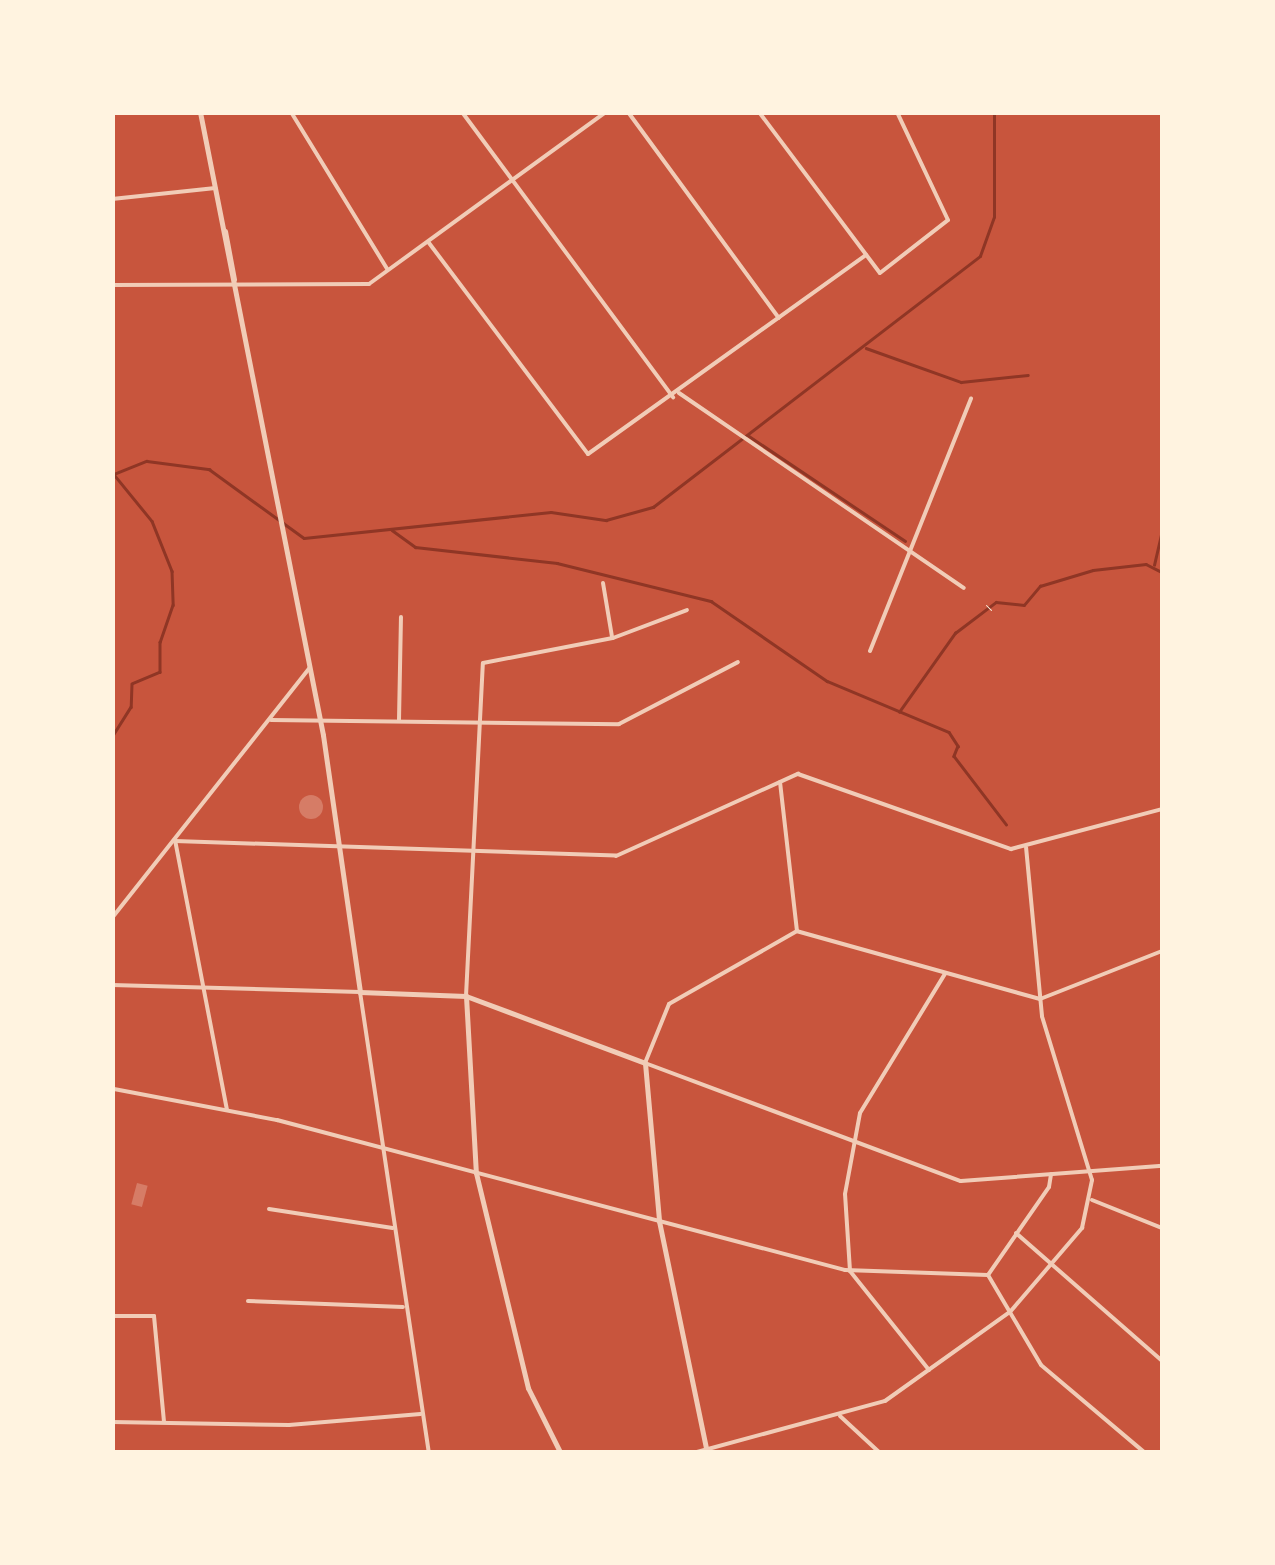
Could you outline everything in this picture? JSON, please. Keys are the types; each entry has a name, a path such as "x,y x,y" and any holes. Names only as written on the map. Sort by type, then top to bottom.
{"street":[{"path":"200,112 320,720 429,1452"},
{"path":"290,112 389,272"},
{"path":"462,112 676,395 964,588"},
{"path":"112,286 369,284 606,112"},
{"path":"628,112 780,318"},
{"path":"760,112 880,273 948,220 898,112"},
{"path":"112,199 215,188"},
{"path":"429,243 585,453 676,395 866,255"},
{"path":"870,651 971,398"},
{"path":"602,582 613,638"},
{"path":"560,1452 528,1388 476,1173 466,996 470,854 483,663 613,638 687,610"},
{"path":"399,720 401,617"},
{"path":"271,720 619,724 738,662"},
{"path":"112,918 309,669"},
{"path":"176,841 616,856 798,774 1011,849 1162,809"},
{"path":"780,782 797,931"},
{"path":"176,841 227,1110"},
{"path":"697,1452 885,1401 1010,1312 1079,1232 1091,1200 1090,1171 1040,998 1026,848"},
{"path":"711,1451 659,1222 645,1063 669,1004 797,931 1040,998 1162,951"},
{"path":"929,1370 850,1271 845,1194 860,1112 945,974"},
{"path":"112,985 466,996 961,1181 1162,1166"},
{"path":"114,1089 227,1110 382,1148 850,1271 988,1275"},
{"path":"988,1275 1051,1174"},
{"path":"1091,1200 1162,1228"},
{"path":"269,1209 393,1228"},
{"path":"1016,1234 1162,1361"},
{"path":"988,1275 1042,1365 1144,1452"},
{"path":"248,1301 405,1307"},
{"path":"112,1316 151,1313 164,1423"},
{"path":"112,1422 288,1425 422,1414"},
{"path":"840,1416 880,1452"}],"path":[{"path":"986,605 992,610"}],"building":[{"path":"311,795 323,807 311,819 299,807"},
{"path":"137,1183 148,1186 142,1207 131,1204"}],"waterway":[{"path":"114,474 147,461 209,469 304,538 551,512 606,520 653,507 980,256 994,217 994,112"},
{"path":"866,348 961,382 1028,375"},
{"path":"749,436 905,541"},
{"path":"112,472 152,521 172,571 173,605 160,642 160,672 132,684 131,707 112,738"},
{"path":"392,530 415,547 557,563 711,601 827,681 949,732 958,746 954,756 1006,824"},
{"path":"1154,565 1162,531"},
{"path":"899,712 955,633 996,602 1024,605 1040,586 1093,570 1146,564 1162,572"},
{"path":"112,746 112,753"}]}
